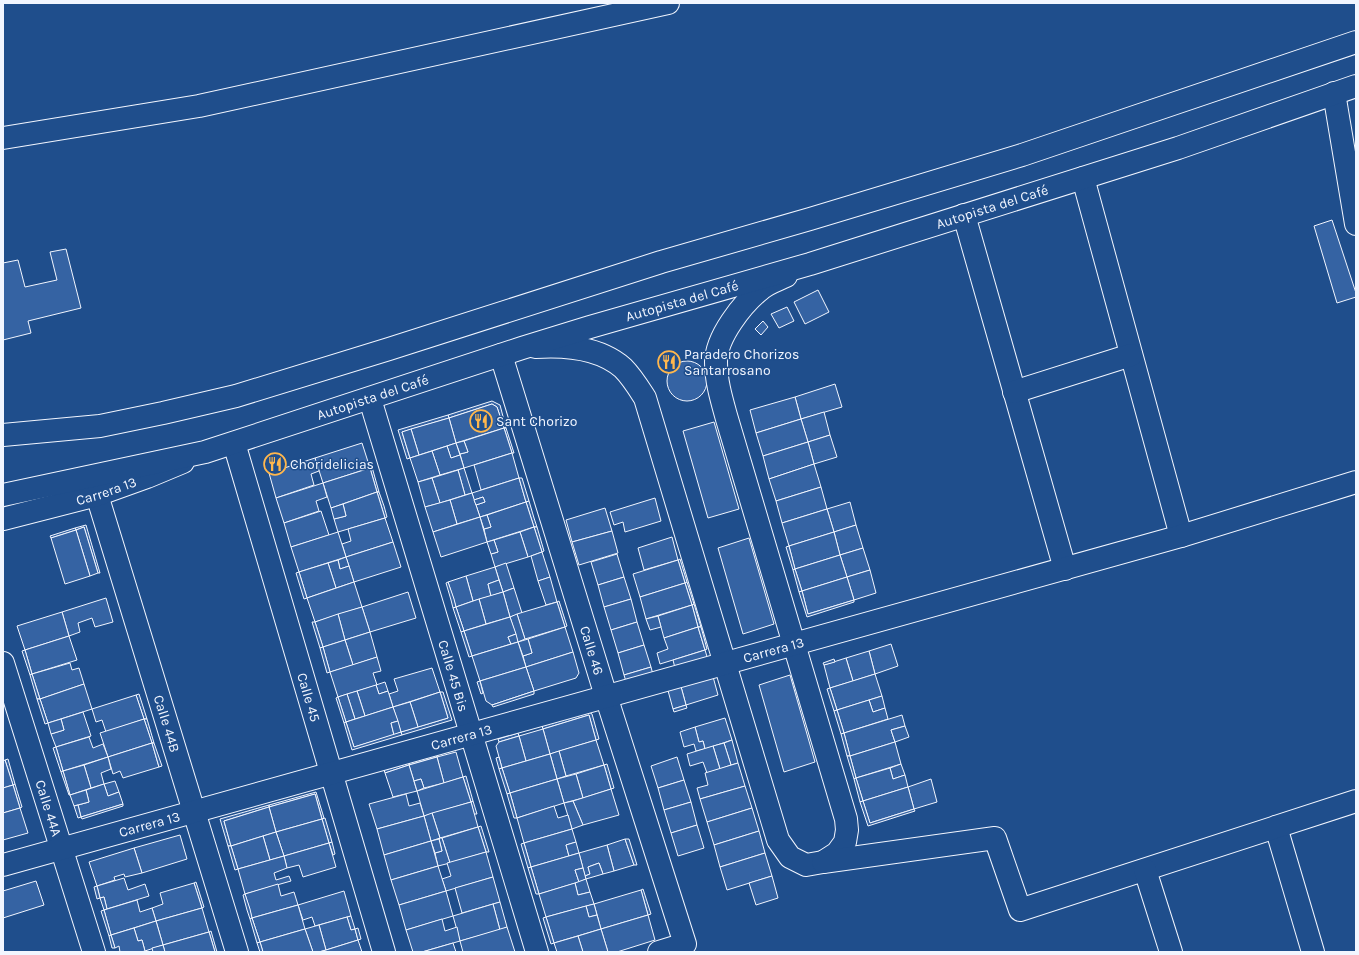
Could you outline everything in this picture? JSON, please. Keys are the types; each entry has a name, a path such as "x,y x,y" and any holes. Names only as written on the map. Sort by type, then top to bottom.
{"main road":[{"path":"3,138 199,106 668,3"},
{"path":"3,435 100,426 243,394 660,262 810,219 1022,155 1356,42"},
{"name":"Autopista del Café","path":"3,495 205,452 522,348 810,264 1178,148 1356,86"},
{"path":"1334,93 1356,224"},
{"path":"1083,178 1181,536"},
{"path":"964,216 1065,569"},
{"path":"810,264 762,288 742,307 730,324 720,343 716,361 718,382 727,419 846,819 847,830 845,842 837,853 823,862"},
{"path":"522,348 558,346 585,350 608,357 622,368 634,381 645,398 778,840 790,857 806,865 994,838 1020,910 1356,801"},
{"path":"1014,392 1131,355"},
{"name":"Calle 46","path":"500,356 685,944 659,952"},
{"name":"Calle 45 Bis","path":"370,399 537,952"},
{"name":"Calle 45","path":"234,443 384,952"},
{"name":"Carrera 13","path":"3,519 97,496 147,477 205,452"},
{"name":"Carrera 13","path":"3,865 725,662 1065,569 1181,536 1356,482"},
{"name":"Calle 44B","path":"97,496 237,952"},
{"name":"Calle 44A","path":"3,663 94,952"},
{"path":"1276,827 1313,952"},
{"path":"1144,870 1171,952"}],"building":[{"path":"1332,220 1356,293 1356,297 1337,303 1314,226"},
{"path":"66,249 81,308 28,321 31,333 3,340 3,263 18,260 25,287 57,280 50,252"},
{"path":"818,290 829,312 805,324 794,302"},
{"path":"787,307 794,321 779,328 771,314"},
{"path":"763,321 768,327 761,335 755,329"},
{"path":"687,361 695,363 701,367 705,373 707,381 705,389 701,395 695,399 687,401 679,399 673,395 669,389 667,381 669,373 673,367 679,363"},
{"path":"835,384 842,407 801,419 795,397"},
{"path":"795,397 801,419 756,433 750,410"},
{"path":"492,401 500,405 506,428 504,428 497,407 492,404 449,418 448,415"},
{"path":"492,404 497,407 504,428 456,443 449,418"},
{"path":"824,412 830,435 808,442 801,419"},
{"path":"448,415 449,418 402,432 410,458 407,459 398,430"},
{"path":"449,418 456,443 419,455 411,429"},
{"path":"801,419 808,442 763,456 756,433"},
{"path":"714,422 739,509 708,518 683,431"},
{"path":"504,428 506,428 514,453 512,453"},
{"path":"504,428 512,453 464,468 460,454 468,452 464,441"},
{"path":"411,429 419,455 410,458 402,432"},
{"path":"830,435 837,457 814,464 808,442"},
{"path":"464,441 468,452 460,454 456,443"},
{"path":"808,442 814,464 769,479 763,456"},
{"path":"362,443 370,468 323,483 315,458"},
{"path":"456,443 460,455 451,458 447,446"},
{"path":"447,446 451,458 460,455 464,468 440,475 432,451"},
{"path":"432,451 440,475 418,482 410,458"},
{"path":"512,453 519,478 481,490 474,465"},
{"path":"315,458 319,471 311,474 314,485 276,498 269,473"},
{"path":"814,464 821,487 776,501 769,479"},
{"path":"372,467 379,492 377,492 370,468"},
{"path":"370,468 377,492 331,508 323,483"},
{"path":"464,468 472,493 465,495 458,470"},
{"path":"458,470 465,495 440,503 432,478"},
{"path":"432,478 440,503 425,507 418,482"},
{"path":"519,478 526,502 480,517 476,505 485,502 483,497 474,500 472,493"},
{"path":"519,478 522,478 529,501 526,502"},
{"path":"323,483 327,497 316,501 319,511 284,523 276,498"},
{"path":"821,487 827,509 782,523 776,501"},
{"path":"377,492 379,492 384,506 387,517 385,518"},
{"path":"377,492 385,518 338,532 334,519 346,516 343,504"},
{"path":"472,493 480,517 457,524 450,500"},
{"path":"483,497 485,502 476,505 474,500"},
{"path":"655,498 661,521 625,532 623,522 614,525 610,512"},
{"path":"450,500 457,524 433,532 425,507"},
{"path":"529,501 537,527 534,527 526,502"},
{"path":"526,502 534,527 487,542 484,529 491,527 487,515"},
{"path":"850,502 856,525 834,532 827,509"},
{"path":"343,504 346,516 334,519 331,508"},
{"path":"605,508 612,531 572,542 566,520"},
{"path":"827,509 834,532 789,546 782,523"},
{"path":"321,511 329,535 291,547 284,523"},
{"path":"487,515 491,527 484,529 480,517"},
{"path":"480,517 487,542 441,557 433,532"},
{"path":"385,518 393,542 346,557 342,544 351,541 348,529"},
{"path":"86,525 100,573 98,573 84,527 76,530 75,528"},
{"path":"856,525 863,548 840,555 834,532"},
{"path":"84,527 98,573 90,576 76,530"},
{"path":"534,527 537,527 544,551 542,552"},
{"path":"534,527 542,552 528,557 520,532"},
{"path":"75,528 76,530 51,538 50,536"},
{"path":"76,530 90,576 65,584 51,538"},
{"path":"612,531 618,553 579,565 572,542"},
{"path":"338,532 346,557 299,572 291,547"},
{"path":"520,532 528,557 495,567 491,554 498,552 494,540"},
{"path":"834,532 840,555 795,569 789,546"},
{"path":"672,537 678,560 644,570 638,548"},
{"path":"749,538 774,624 743,634 718,548"},
{"path":"494,540 498,552 491,554 487,542"},
{"path":"393,542 401,567 354,582 346,557"},
{"path":"789,546 795,569 793,570 786,547"},
{"path":"863,548 870,570 847,577 840,555"},
{"path":"542,552 550,577 538,581 531,556"},
{"path":"617,554 624,577 598,585 591,562"},
{"path":"840,555 847,577 802,591 795,569"},
{"path":"346,557 349,566 340,569 338,560"},
{"path":"680,559 687,582 685,583 678,560"},
{"path":"338,560 340,569 349,566 354,582 336,588 328,563"},
{"path":"678,560 685,583 640,597 633,574"},
{"path":"328,563 336,588 307,598 299,572"},
{"path":"506,563 514,588 503,592 495,567"},
{"path":"495,567 499,580 488,584 491,596 473,601 466,576"},
{"path":"795,569 802,591 799,592 793,570"},
{"path":"870,570 876,593 854,600 847,577"},
{"path":"299,572 307,598 304,599 296,573"},
{"path":"466,576 473,601 456,607 448,582"},
{"path":"550,577 557,602 546,605 538,581"},
{"path":"624,577 631,599 604,607 598,585"},
{"path":"847,577 854,600 808,614 802,591"},
{"path":"499,580 503,592 491,596 488,584"},
{"path":"354,582 362,607 315,622 307,598"},
{"path":"448,582 456,607 453,608 446,583"},
{"path":"687,582 694,604 692,605 685,583"},
{"path":"685,583 692,605 646,619 640,597"},
{"path":"514,588 522,613 510,617 503,592"},
{"path":"802,591 808,614 854,600 854,602 807,617 799,592"},
{"path":"408,592 416,618 370,632 362,607"},
{"path":"503,592 510,617 486,624 479,599"},
{"path":"106,598 113,622 95,627 92,618 78,623 80,632 69,636 62,612"},
{"path":"479,599 486,624 464,631 456,607"},
{"path":"631,599 637,622 611,630 604,607"},
{"path":"559,601 567,626 565,627 557,602"},
{"path":"557,602 565,627 525,639 517,614"},
{"path":"694,604 701,627 698,627 692,605"},
{"path":"692,605 698,627 664,638 658,616"},
{"path":"362,607 370,632 345,640 338,614"},
{"path":"456,607 464,631 461,632 453,608"},
{"path":"62,612 69,636 25,650 17,626"},
{"path":"338,614 345,640 323,647 315,622"},
{"path":"517,614 525,639 518,642 510,617"},
{"path":"658,616 661,627 650,630 646,619"},
{"path":"510,617 516,634 508,637 511,644 472,656 464,631"},
{"path":"312,622 315,622 323,647 320,648"},
{"path":"637,622 644,645 618,653 611,630"},
{"path":"565,627 573,652 526,667 523,656 532,653 528,639"},
{"path":"698,627 705,650 660,664 657,653 668,649 664,638"},
{"path":"698,627 701,627 707,649 705,650"},
{"path":"464,631 472,656 469,657 461,632"},
{"path":"370,632 377,657 353,665 345,640"},
{"path":"516,634 518,642 511,644 508,637"},
{"path":"69,636 77,660 32,674 25,650"},
{"path":"528,639 532,653 523,656 518,642"},
{"path":"345,640 353,665 330,672 323,647"},
{"path":"518,642 526,667 480,681 472,656"},
{"path":"891,644 898,666 875,674 869,651"},
{"path":"644,645 651,667 624,675 618,653"},
{"path":"323,647 330,672 327,673 320,648"},
{"path":"25,650 32,674 30,675 22,651"},
{"path":"705,650 712,673 676,672 673,660"},
{"path":"869,651 875,674 853,681 846,658"},
{"path":"573,652 579,673 576,678 534,691 526,667"},
{"path":"377,657 381,671 373,673 377,685 338,697 330,672"},
{"path":"846,658 853,681 830,688 824,665"},
{"path":"834,659 835,662 824,665 823,663"},
{"path":"70,663 72,670 79,668 84,684 40,699 32,674"},
{"path":"526,667 534,691 492,705 486,701 480,681"},
{"path":"651,667 657,690 631,698 624,675"},
{"path":"432,668 440,692 393,707 389,694 398,691 394,679"},
{"path":"712,673 718,695 686,705 680,683"},
{"path":"32,674 40,699 37,699 30,675"},
{"path":"875,674 882,696 837,710 830,688"},
{"path":"790,675 815,762 784,772 759,685"},
{"path":"480,681 483,693 481,694 477,682"},
{"path":"385,682 388,691 379,694 376,685"},
{"path":"680,683 686,705 673,709 667,687"},
{"path":"84,684 92,709 48,723 40,699"},
{"path":"376,685 379,694 388,691 393,707 365,716 357,691"},
{"path":"830,688 837,710 834,711 827,689"},
{"path":"357,691 365,716 355,719 347,694"},
{"path":"534,691 534,694 493,707 492,705"},
{"path":"440,692 443,692 452,720 402,735 401,732 448,718"},
{"path":"440,692 448,718 418,727 410,702"},
{"path":"139,694 147,719 144,719 136,695"},
{"path":"347,694 355,719 346,722 338,697"},
{"path":"136,695 144,719 106,732 102,720 96,722 92,709"},
{"path":"882,696 885,708 873,712 869,700"},
{"path":"338,697 346,722 344,723 336,698"},
{"path":"37,699 40,699 48,723 45,724"},
{"path":"869,700 873,712 885,708 888,719 844,733 837,710"},
{"path":"410,702 418,727 401,732 393,707"},
{"path":"686,705 687,708 674,712 673,709"},
{"path":"393,707 398,721 391,723 394,735 354,747 346,722"},
{"path":"837,710 844,733 841,734 834,711"},
{"path":"83,712 91,736 56,747 51,734 64,730 61,719"},
{"path":"589,712 592,714 599,739 596,740 589,715 543,729 542,726"},
{"path":"589,715 596,740 550,754 543,729"},
{"path":"902,715 905,726 891,730 895,742 850,756 844,733"},
{"path":"725,718 732,740 705,749 703,741 699,742 695,727"},
{"path":"61,719 64,730 51,734 48,723"},
{"path":"144,719 147,719 154,743 152,743"},
{"path":"144,719 152,743 108,757 100,733"},
{"path":"398,721 401,732 394,735 391,723"},
{"path":"346,722 354,747 401,732 402,735 352,750 344,723"},
{"path":"905,726 909,737 895,742 891,730"},
{"path":"695,727 699,742 703,741 705,749 696,751 694,744 684,747 680,732"},
{"path":"543,729 550,754 526,761 519,736"},
{"path":"518,733 519,736 499,742 498,739"},
{"path":"844,733 850,756 847,756 841,734"},
{"path":"519,736 526,761 502,768 496,746 499,742"},
{"path":"89,737 93,748 103,744 108,757 63,771 56,747"},
{"path":"596,740 604,765 566,776 559,751"},
{"path":"732,740 738,763 731,765 724,743"},
{"path":"895,742 901,764 856,778 850,756"},
{"path":"152,743 159,767 123,778 120,771 113,774 108,757"},
{"path":"152,743 154,743 162,766 159,767"},
{"path":"724,743 731,765 720,769 713,746"},
{"path":"713,746 720,769 707,773 703,762 690,766 687,754"},
{"path":"56,747 63,771 61,772 53,748"},
{"path":"559,751 566,776 557,779 550,754"},
{"path":"456,752 463,777 444,783 437,757"},
{"path":"436,754 437,757 409,765 409,763"},
{"path":"550,754 557,779 510,793 502,768"},
{"path":"847,756 850,756 856,778 854,779"},
{"path":"108,757 111,769 101,773 104,784 91,788 84,765"},
{"path":"437,757 444,783 424,788 421,779 414,781 409,765"},
{"path":"499,757 502,768 499,769 496,758"},
{"path":"677,757 684,780 658,788 651,766"},
{"path":"8,759 15,784 13,785 5,760"},
{"path":"5,760 13,785 3,788 3,761"},
{"path":"409,763 409,765 385,773 384,770"},
{"path":"738,763 745,786 700,799 697,788 708,785 705,773"},
{"path":"607,764 614,788 611,789 604,765"},
{"path":"901,764 905,775 893,779 890,768"},
{"path":"84,765 91,788 70,795 63,771"},
{"path":"409,765 417,791 393,797 385,773"},
{"path":"604,765 611,789 583,798 576,774"},
{"path":"502,768 510,793 507,794 499,769"},
{"path":"890,768 893,779 905,775 908,787 863,801 856,778"},
{"path":"63,771 70,795 61,772"},
{"path":"576,774 583,798 564,803 557,779"},
{"path":"466,776 473,801 471,802 463,777"},
{"path":"463,777 471,802 424,816 417,791"},
{"path":"856,778 863,801 860,802 854,779"},
{"path":"421,779 424,788 417,791 414,781"},
{"path":"557,779 564,803 517,818 510,793"},
{"path":"931,779 937,802 914,809 908,787"},
{"path":"684,780 691,802 664,810 658,788"},
{"path":"115,781 119,792 108,796 104,784"},
{"path":"15,784 22,807 20,808 13,785"},
{"path":"104,784 108,796 119,792 123,804 81,817 78,805 89,802 86,790"},
{"path":"13,785 20,808 3,813 3,788"},
{"path":"745,786 752,808 707,822 700,799"},
{"path":"908,787 914,809 870,823 863,801"},
{"path":"611,789 619,815 583,825 573,801"},
{"path":"86,790 89,802 74,806 70,795"},
{"path":"316,792 324,818 322,819 315,794 269,807 269,805"},
{"path":"510,793 517,818 514,818 507,794"},
{"path":"315,794 322,819 276,832 269,807"},
{"path":"406,794 409,806 420,803 424,816 377,829 369,804"},
{"path":"473,801 477,814 474,814 471,802"},
{"path":"573,801 583,825 572,829 564,803"},
{"path":"863,801 870,823 914,809 915,811 868,826 860,802"},
{"path":"471,802 478,827 440,838 432,813"},
{"path":"691,802 697,825 671,833 664,810"},
{"path":"123,804 123,806 82,819 81,817"},
{"path":"78,805 81,817 78,818 74,806"},
{"path":"269,805 269,807 224,821 231,846 228,846 220,819"},
{"path":"554,806 558,818 568,815 572,829 524,843 517,818"},
{"path":"269,807 276,832 231,846 224,821"},
{"path":"20,808 28,833 3,840 3,813"},
{"path":"752,808 759,831 714,845 707,822"},
{"path":"432,813 440,838 431,841 424,816"},
{"path":"424,816 431,841 384,855 377,829"},
{"path":"325,818 332,842 329,843 322,819"},
{"path":"322,819 329,843 284,856 276,832"},
{"path":"697,825 704,848 678,856 671,833"},
{"path":"481,826 489,852 486,852 478,827"},
{"path":"478,827 486,852 450,863 442,838"},
{"path":"572,829 576,842 566,845 569,856 531,867 524,843"},
{"path":"759,831 765,853 720,867 714,845"},
{"path":"276,832 284,856 270,860 263,836"},
{"path":"180,835 187,859 142,873 134,848"},
{"path":"263,836 270,860 238,869 231,846"},
{"path":"440,838 442,838 450,863 438,866 435,853 442,851"},
{"path":"439,839 442,851 435,853 431,841"},
{"path":"625,839 634,865 614,871 607,845"},
{"path":"625,839 629,839 637,865 634,865"},
{"path":"431,841 438,866 391,880 384,855"},
{"path":"332,842 335,854 333,855 329,843"},
{"path":"576,842 579,853 569,856 566,845"},
{"path":"329,843 336,867 303,877 299,865 287,868 284,856"},
{"path":"524,843 531,867 528,868 521,844"},
{"path":"607,845 614,871 603,874 599,863 588,867 590,874 585,876 579,853"},
{"path":"228,846 231,846 238,869 235,870"},
{"path":"134,848 142,873 125,877 124,874 114,877 115,880 97,886 89,862"},
{"path":"486,852 493,877 446,891 442,879 451,876 447,863"},
{"path":"579,853 583,868 575,870 579,882 539,894 531,867"},
{"path":"765,853 772,876 727,890 720,867"},
{"path":"284,856 287,868 274,873 276,880 289,876 291,881 245,894 238,869"},
{"path":"599,863 603,874 586,879 585,876 590,874 588,867"},
{"path":"438,866 446,891 399,905 391,880"},
{"path":"531,867 539,894 536,894 528,868"},
{"path":"583,868 586,879 579,882 575,870"},
{"path":"772,876 778,898 756,905 749,883"},
{"path":"493,877 500,902 462,913 455,888"},
{"path":"124,878 128,890 145,884 149,896 107,909 104,897 100,898 97,886"},
{"path":"586,879 590,892 578,895 575,883"},
{"path":"36,881 44,905 3,918 3,891"},
{"path":"196,882 204,907 202,908 194,883"},
{"path":"194,883 202,908 156,921 152,908 163,904 160,893"},
{"path":"575,883 578,895 590,892 594,904 546,917 539,894"},
{"path":"278,884 281,896 294,892 298,905 252,918 245,894"},
{"path":"97,886 100,898 97,899 94,887"},
{"path":"643,889 651,914 648,915 641,890"},
{"path":"641,890 648,915 601,929 594,904"},
{"path":"344,891 351,916 315,926 312,917 303,920 298,905"},
{"path":"446,891 453,916 406,930 399,905"},
{"path":"245,894 252,918 250,919 243,895"},
{"path":"104,897 107,909 104,910 100,898"},
{"path":"137,900 140,912 152,908 156,921 111,935 104,910"},
{"path":"500,902 507,927 500,930 493,904"},
{"path":"493,904 500,930 460,941 453,916"},
{"path":"594,904 597,915 589,917 586,906"},
{"path":"298,905 305,929 260,942 252,918"},
{"path":"586,906 589,917 597,915 601,929 554,943 546,917"},
{"path":"202,908 209,932 163,945 156,921"},
{"path":"104,910 111,935 109,936 101,911"},
{"path":"648,915 655,940 617,952 608,952 601,929"},
{"path":"351,916 355,929 351,930 347,917"},
{"path":"347,917 351,930 355,929 358,940 326,950 319,925"},
{"path":"546,917 554,943 551,944 543,918"},
{"path":"252,918 260,942 257,943 250,919"},
{"path":"442,919 445,931 457,927 460,941 422,952 413,952 406,930"},
{"path":"156,921 163,945 145,951 142,940 138,941 134,928"},
{"path":"319,925 326,950 313,952 305,929"},
{"path":"507,927 515,952 463,952 460,941"},
{"path":"134,928 138,941 142,940 145,951 120,952 119,946 115,948 111,935"},
{"path":"358,928 361,939 358,940 355,929"},
{"path":"305,929 313,952 263,952 260,942"},
{"path":"601,929 608,952 583,952 578,936"},
{"path":"211,931 217,952 215,952 209,932"},
{"path":"209,932 215,952 165,952 163,945"},
{"path":"111,935 115,948 112,948 109,936"},
{"path":"578,936 583,952 557,952 554,943"},
{"path":"358,940 362,952 319,952 326,950"},
{"path":"260,942 263,952 260,952 257,943"},
{"path":"453,943 456,952 422,952"},
{"path":"163,945 165,952 153,952 152,948"}],"place":[{"name":"Paradero Chorizos Santarrosano","path":"669,362"},
{"name":"Sant Chorizo","path":"481,421"},
{"name":"Choridelicias","path":"275,464"}]}
